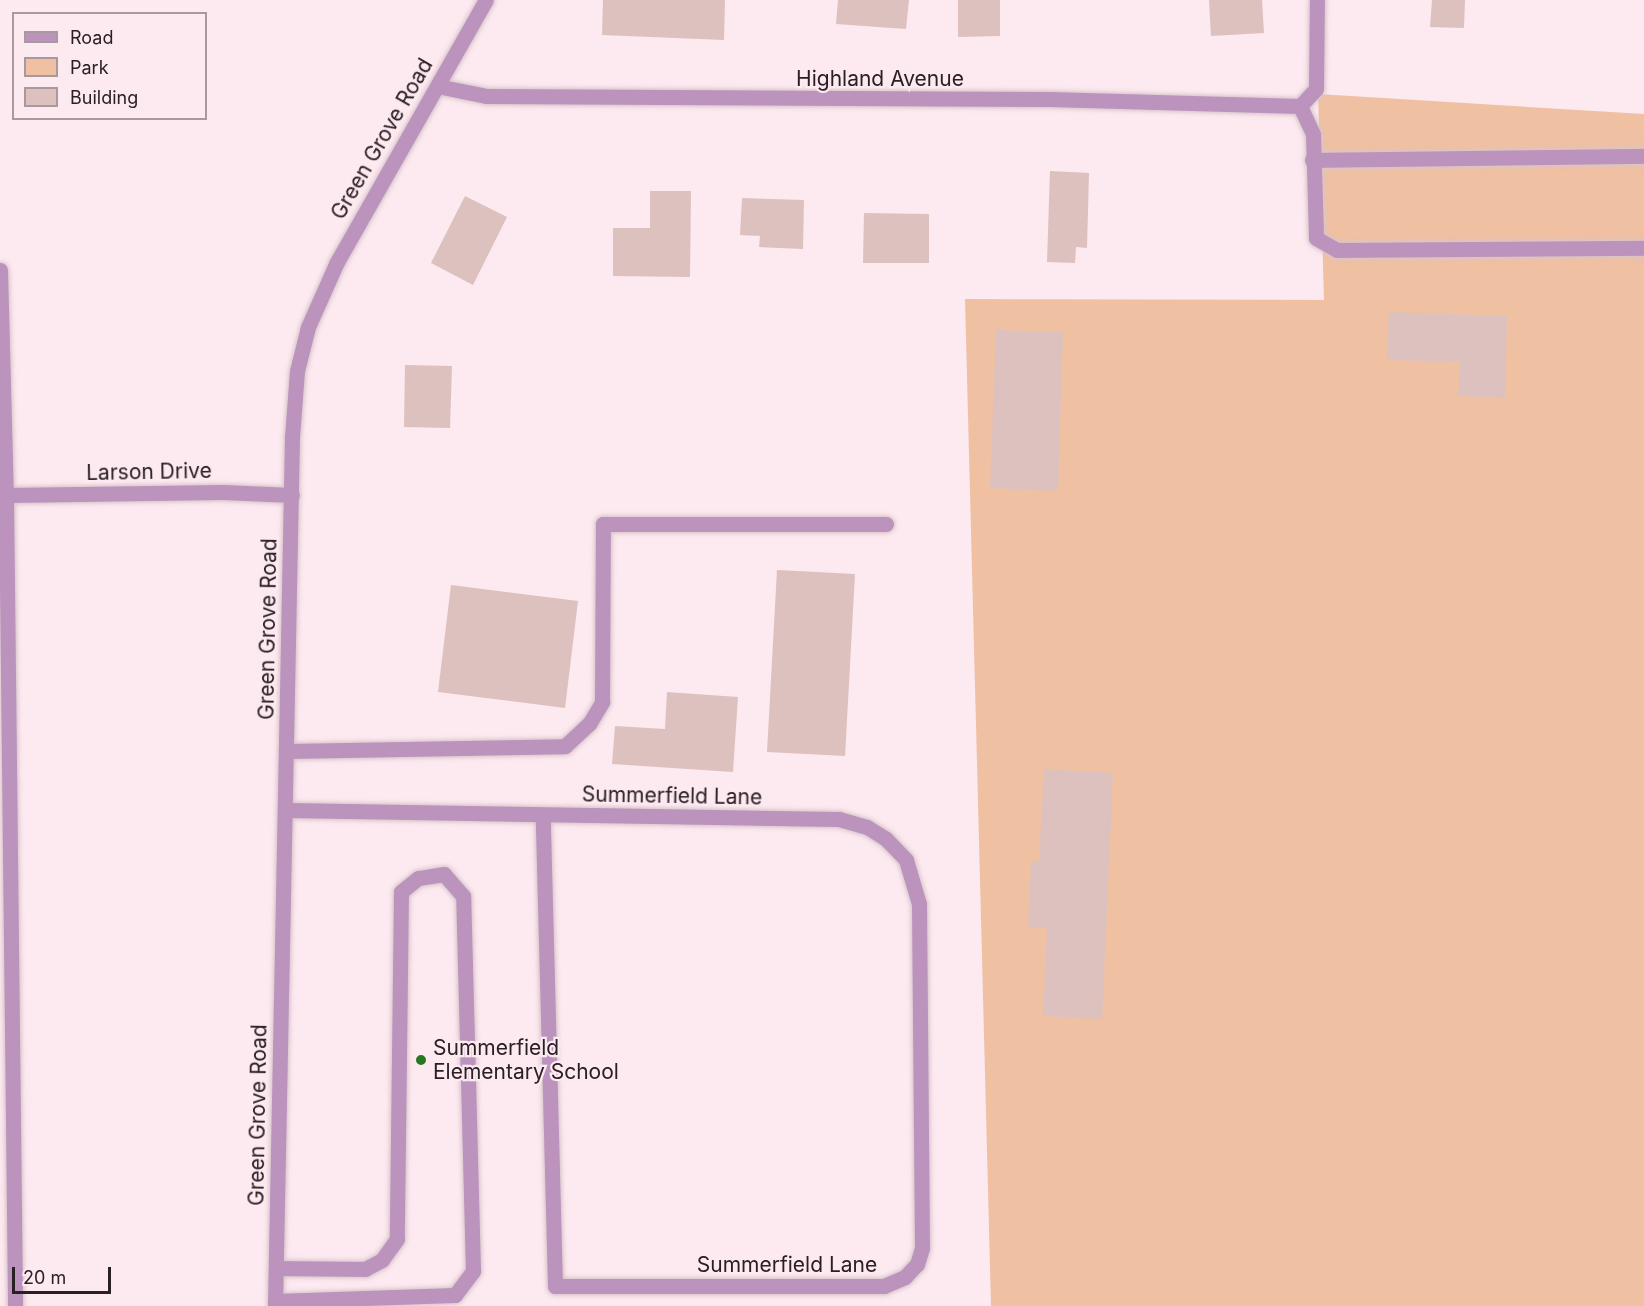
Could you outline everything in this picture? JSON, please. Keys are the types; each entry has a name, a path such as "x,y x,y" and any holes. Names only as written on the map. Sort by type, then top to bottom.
{"street":[{"name":"Green Grove Road","path":"275,1304 292,495 297,371 308,327 337,262 486,0"},
{"path":"1317,0 1316,89 1300,106 1312,134 1316,238 1337,250 1644,248"},
{"name":"Highland Avenue","path":"437,86 486,96 1049,99 1300,106"},
{"path":"1312,160 1644,156"},
{"path":"0,270 6,495 15,1306"},
{"name":"Larson Drive","path":"6,495 223,492 292,495"},
{"path":"287,751 564,746 589,724 602,702 603,524 886,524"},
{"name":"Summerfield Lane","path":"285,810 839,819 867,826 886,839 906,860 919,904 922,1248 916,1264 905,1277 884,1287 555,1286 543,815"},
{"path":"275,1304 455,1295 473,1270 463,896 444,874 418,878 400,892 397,1239 382,1260 365,1269 276,1269"}],"green space":[{"path":"1318,94 1644,114 1644,1306 991,1306 965,299 1324,300"}],"building":[{"path":"603,0 725,0 724,40 602,35"},
{"path":"838,0 909,0 906,29 836,24"},
{"path":"958,0 1000,0 1000,36 958,37"},
{"path":"1209,0 1262,0 1264,33 1211,36"},
{"path":"1432,0 1465,0 1464,28 1430,27"},
{"path":"1050,171 1089,173 1087,248 1076,247 1075,263 1047,262"},
{"path":"650,191 691,191 690,277 613,276 613,228 650,228"},
{"path":"465,196 507,217 473,285 431,263"},
{"path":"742,198 804,200 803,249 759,247 760,236 740,235"},
{"path":"864,213 929,214 929,263 863,263"},
{"path":"1389,312 1507,316 1505,398 1458,396 1460,362 1387,360"},
{"path":"996,330 1063,332 1058,491 990,488"},
{"path":"405,365 452,366 450,428 404,427"},
{"path":"777,570 855,574 845,756 767,752"},
{"path":"451,585 578,601 565,708 438,692"},
{"path":"667,692 738,697 733,772 612,764 615,726 665,729"},
{"path":"1044,769 1113,773 1102,1019 1043,1016 1047,928 1028,927 1031,862 1039,862"}],"place":[{"name":"Summerfield Elementary School","path":"421,1060"}]}
